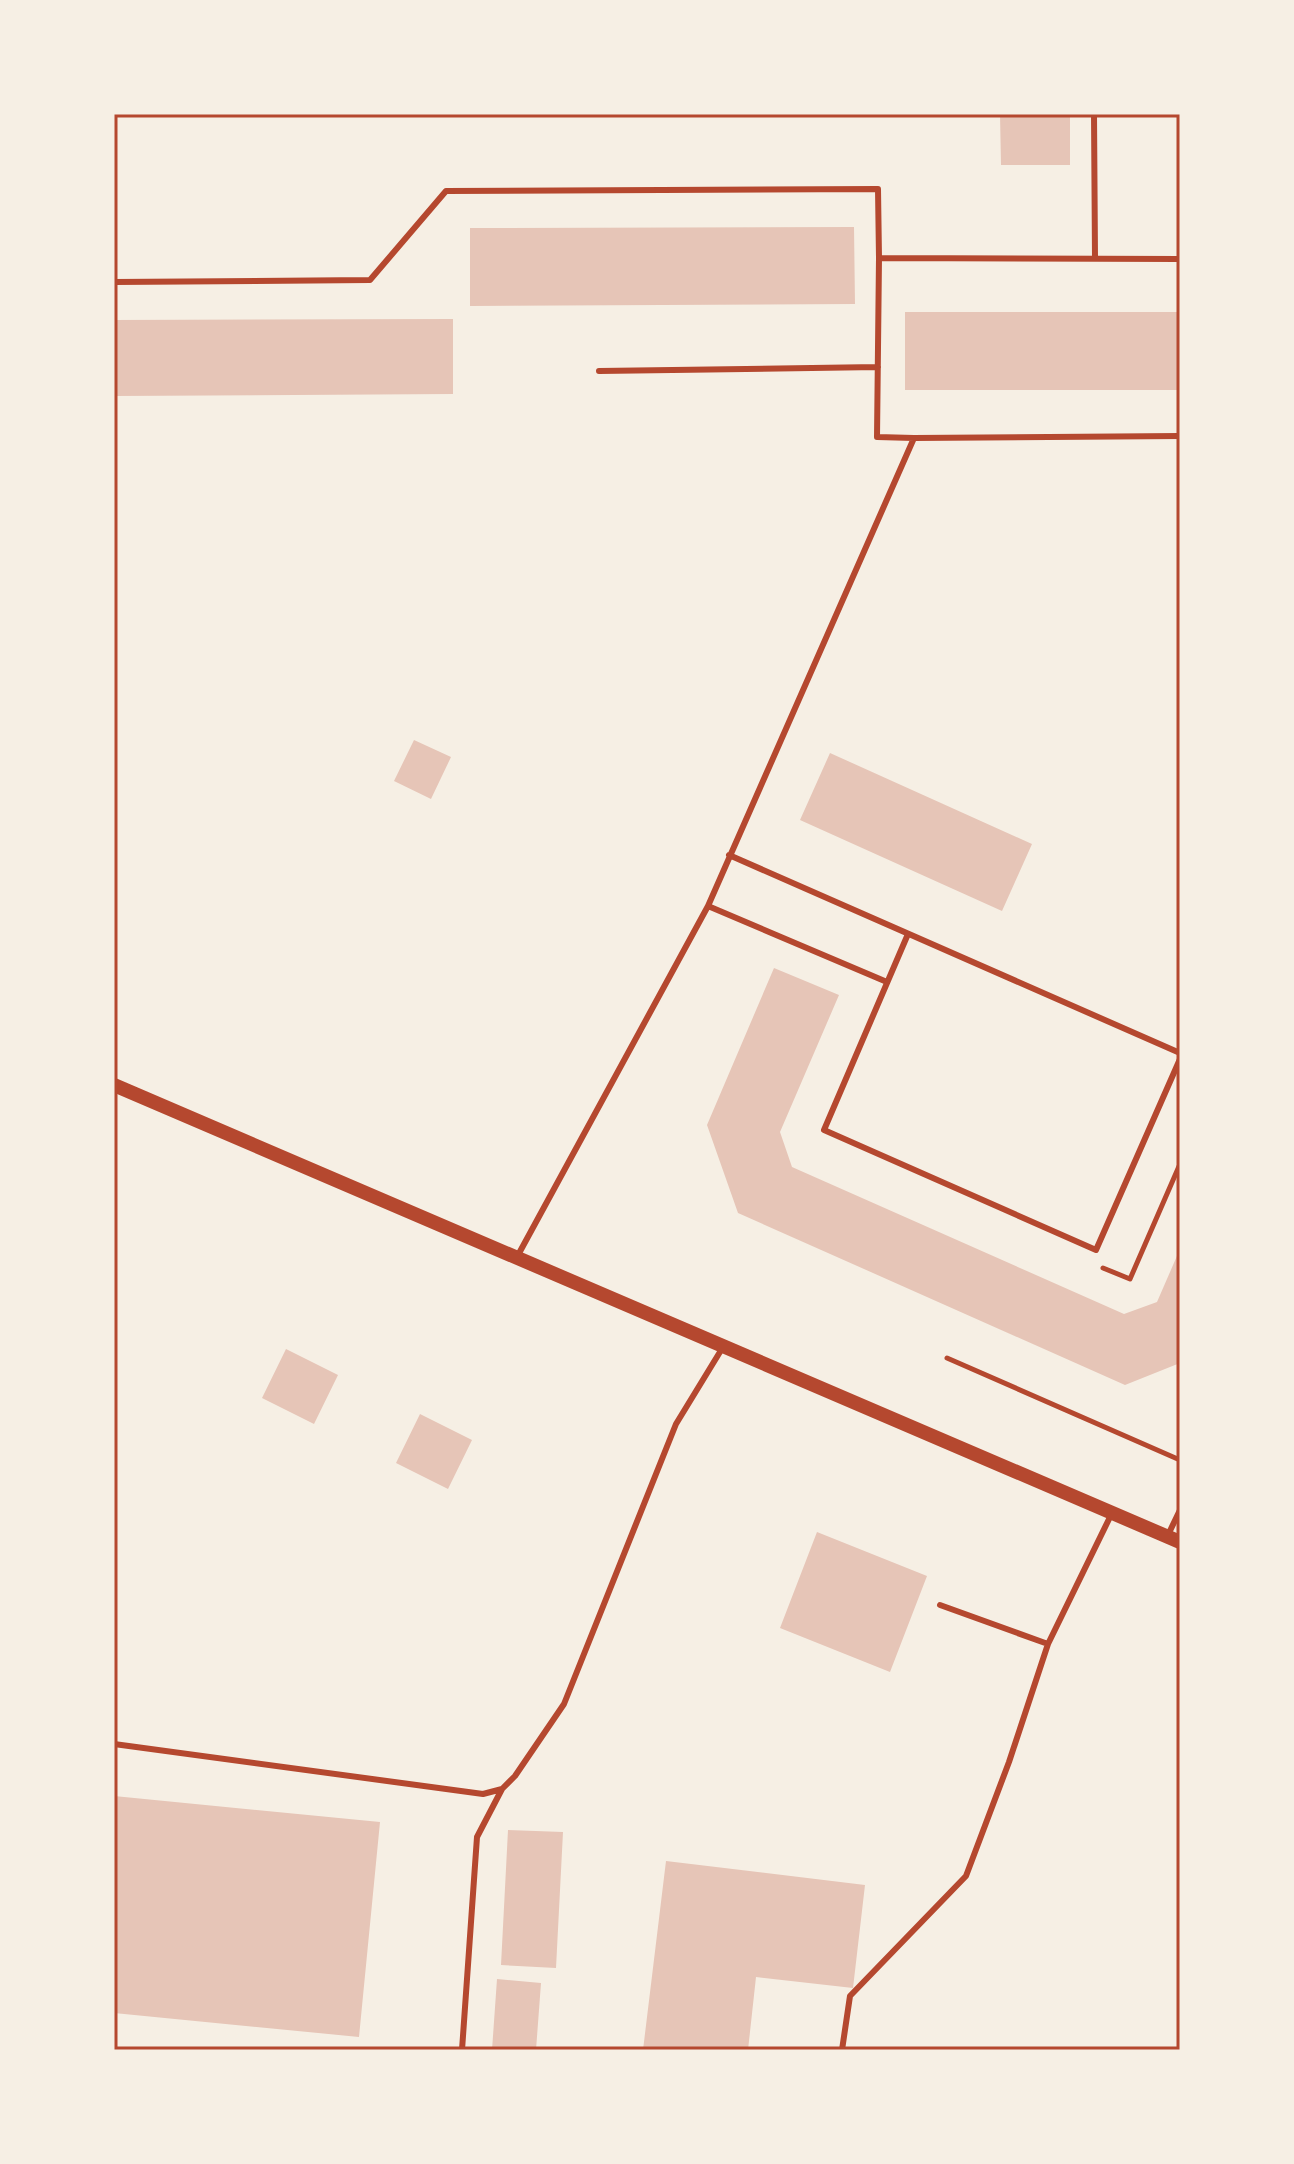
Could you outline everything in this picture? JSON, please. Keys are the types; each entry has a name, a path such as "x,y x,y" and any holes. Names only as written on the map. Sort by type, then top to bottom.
{"street":[{"path":"114,1085 1174,1539"}],"lane":[{"path":"1094,114 1095,258"},
{"path":"114,282 370,280 446,191 878,189 877,437 1180,436"},
{"path":"879,258 1180,259"},
{"path":"599,371 878,367"},
{"path":"517,1257 708,906 914,438"},
{"path":"729,855 908,934 1180,1056 1096,1250 824,1130 908,934"},
{"path":"708,906 887,982"},
{"path":"462,2050 477,1837 502,1789 515,1776 564,1704 676,1424 723,1347"},
{"path":"1174,1539 1180,1510"},
{"path":"842,2050 850,1996 966,1876 1009,1762 1048,1644 1112,1512"},
{"path":"940,1605 1048,1644"},
{"path":"114,1744 483,1794 502,1789"}],"path":[{"path":"1094,1264 1130,1279 1180,1164"},
{"path":"947,1358 1180,1460"}],"building":[{"path":"1000,114 1070,114 1070,165 1001,165"},
{"path":"854,227 855,304 470,306 470,228"},
{"path":"905,312 1180,312 1180,390 905,390"},
{"path":"453,319 453,394 114,396 114,320"},
{"path":"414,740 451,757 431,799 394,781"},
{"path":"830,753 1032,844 1002,911 800,820"},
{"path":"774,968 839,995 780,1132 792,1167 1124,1314 1157,1302 1180,1249 1180,1363 1125,1385 738,1213 707,1125"},
{"path":"286,1349 338,1375 314,1424 262,1398"},
{"path":"420,1414 472,1440 448,1489 396,1463"},
{"path":"817,1532 927,1576 890,1672 780,1628"},
{"path":"114,1796 380,1822 359,2037 114,2013"},
{"path":"508,1830 563,1832 556,1968 501,1965"},
{"path":"666,1861 865,1885 853,1988 756,1977 748,2050 643,2050"},
{"path":"497,1979 541,1983 536,2050 492,2050"}]}
